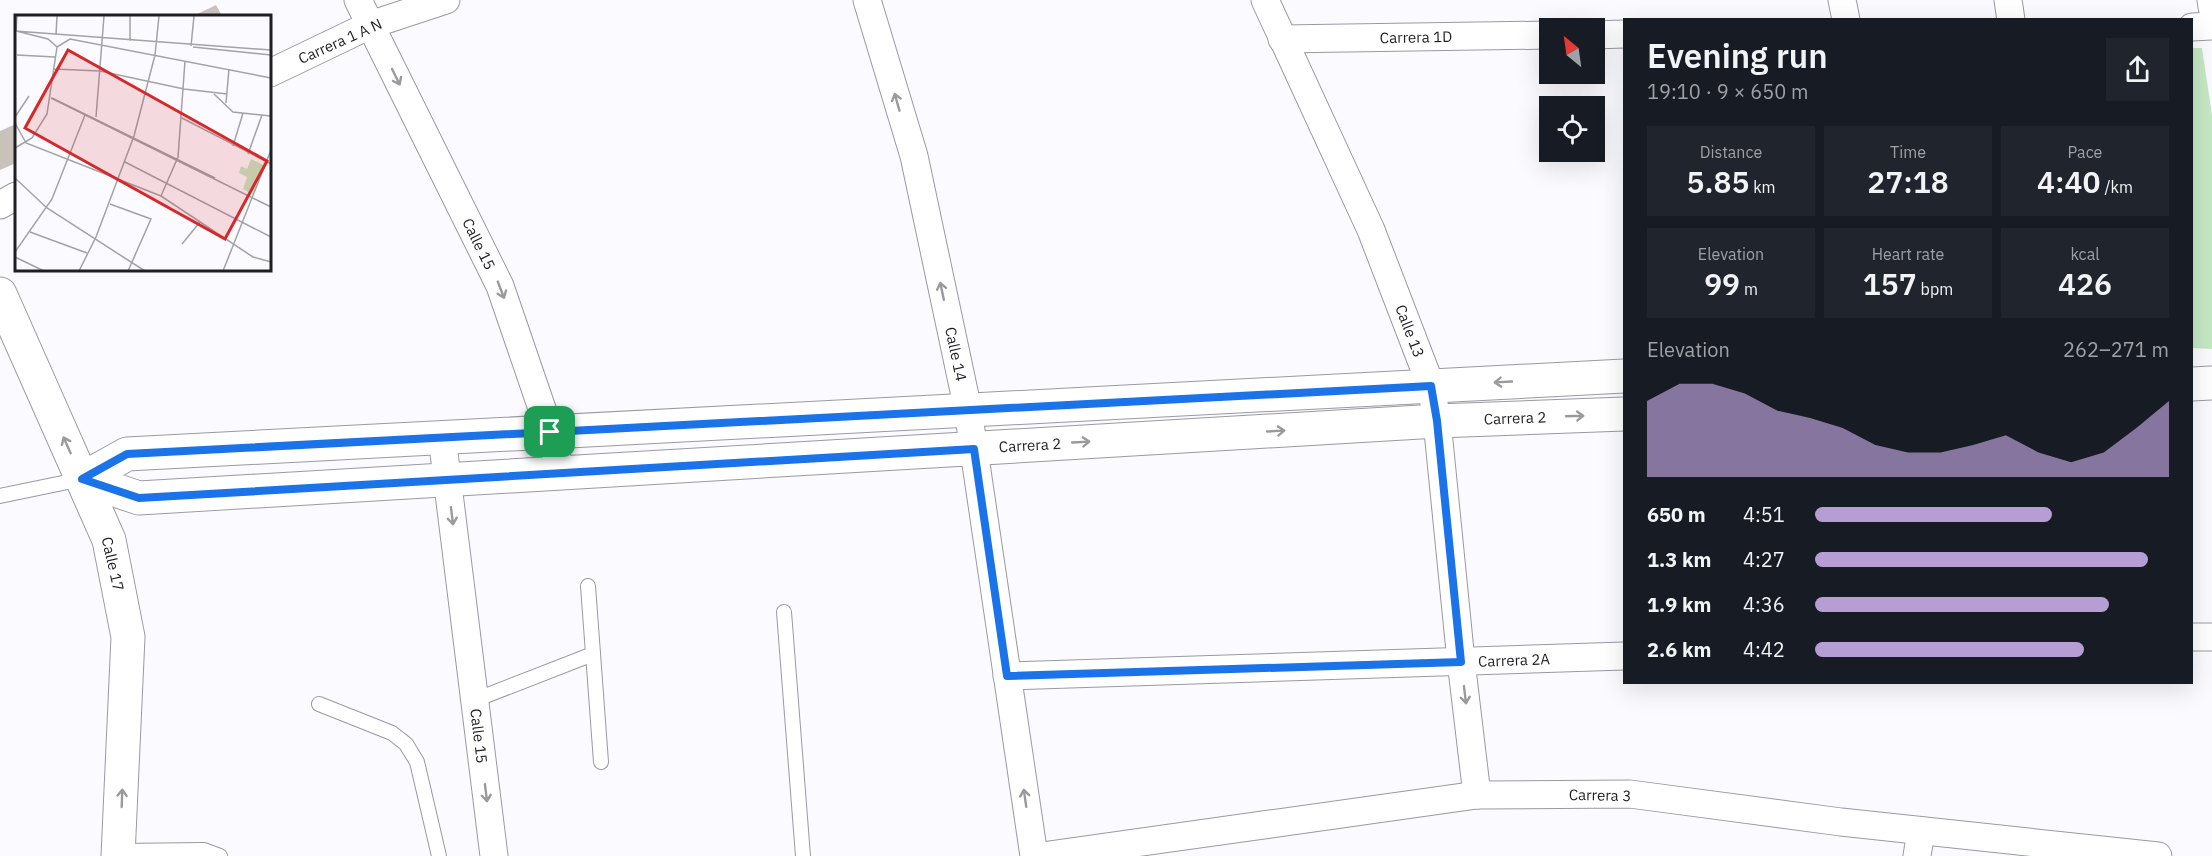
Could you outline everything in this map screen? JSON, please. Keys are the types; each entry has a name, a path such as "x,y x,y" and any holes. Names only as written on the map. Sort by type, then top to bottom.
{"street":[{"name":"Calle 15","path":"358,0 500,286 550,432 561,473"},
{"name":"Carrera 1 A N","path":"272,72 370,25 446,0"},
{"name":"Calle 14","path":"867,0 914,156 968,410 1034,856"},
{"name":"Calle 13","path":"1265,0 1371,230 1431,386 1437,421 1477,795"},
{"path":"1842,0 1846,18"},
{"path":"2008,0 2011,18"},
{"path":"2211,0 2212,7"},
{"path":"2193,27 2212,26"},
{"path":"1605,34 1623,34"},
{"name":"Carrera 1D","path":"1282,39 1539,35"},
{"path":"0,204 15,196"},
{"name":"Calle 17","path":"0,294 109,540 128,637 119,854"},
{"path":"82,479 127,454 1623,376"},
{"path":"2193,384 2212,383"},
{"name":"Carrera 2","path":"82,479 139,498 1437,421 1623,414"},
{"name":"Calle 15","path":"442,437 494,856"},
{"path":"2193,637 2212,637"},
{"name":"Carrera 2A","path":"1007,676 1623,656"},
{"name":"Carrera 3","path":"1042,856 1477,795 1630,794 1919,844 2158,856"}],"lane":[{"path":"0,496 82,479"},
{"path":"588,586 601,762"},
{"path":"784,612 803,856"},
{"path":"475,700 593,654"},
{"path":"319,704 392,733 406,744 417,762 439,856"},
{"path":"119,854 204,850 220,856"}],"green space":[{"path":"2193,48 2202,48 2212,115 2212,349 2193,348"}],"building":[{"path":"216,5 221,15 195,15"},
{"path":"15,124 15,163 0,170 0,131"}],"route":[{"path":"1431,386 1437,421 1461,662 1007,676 974,449 139,498 82,479 127,454 550,432 1431,386"}]}
